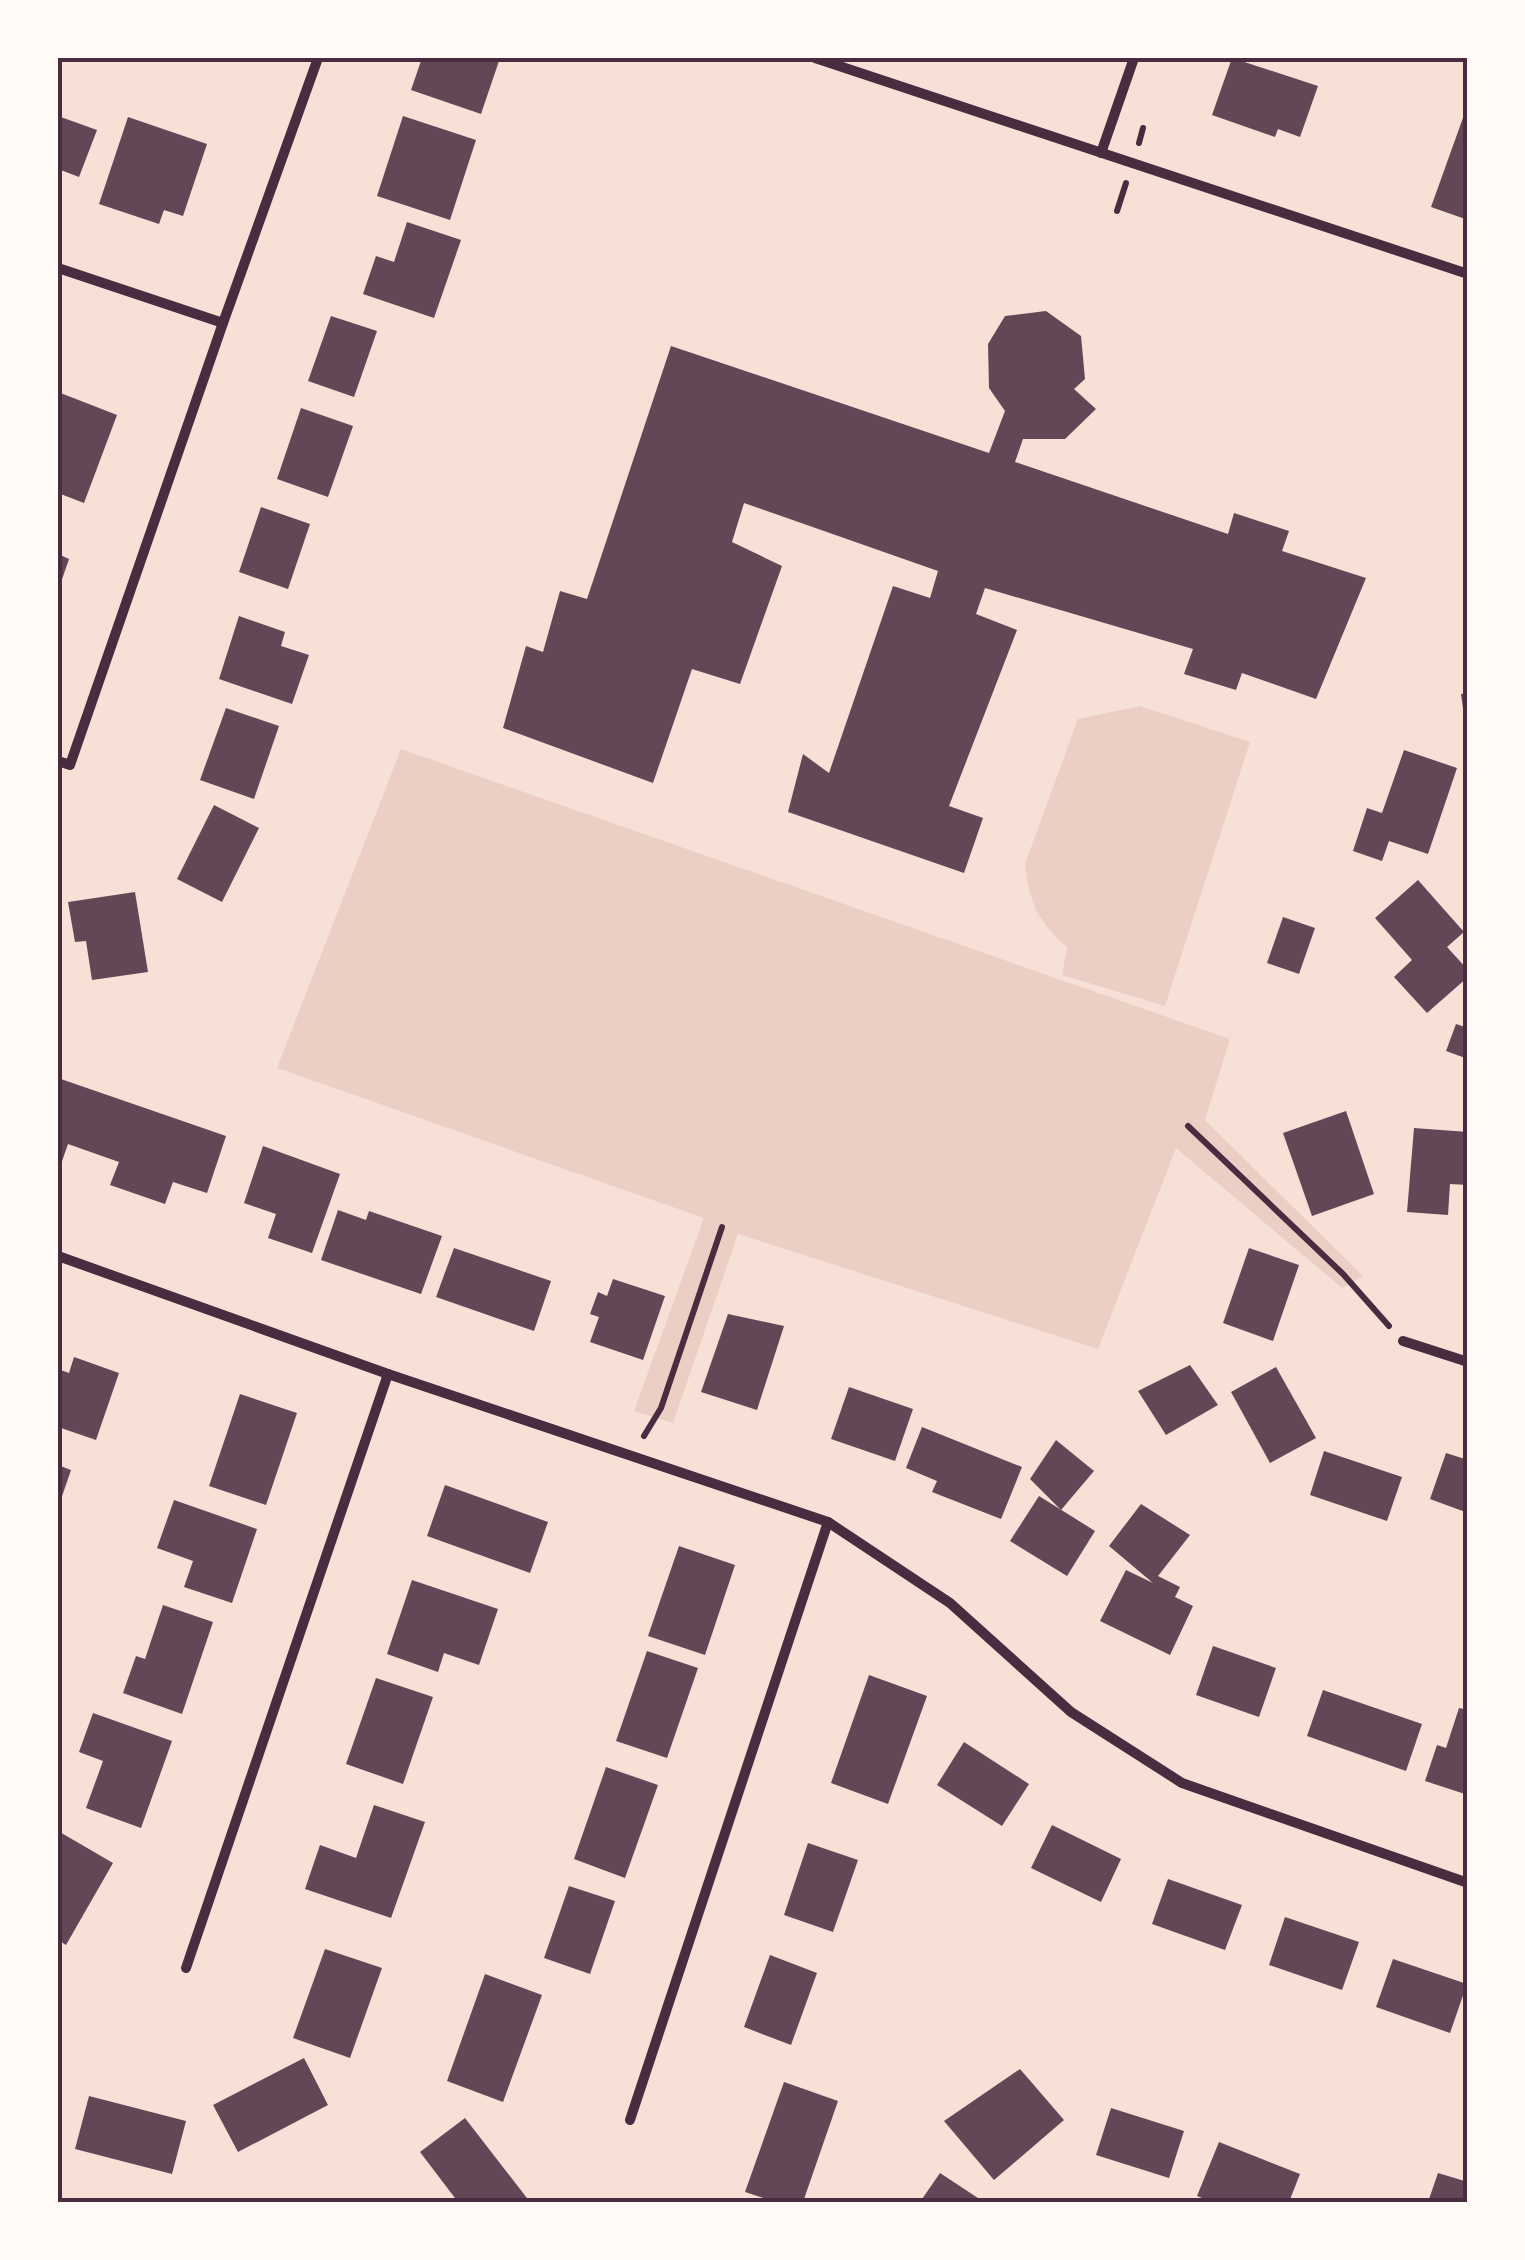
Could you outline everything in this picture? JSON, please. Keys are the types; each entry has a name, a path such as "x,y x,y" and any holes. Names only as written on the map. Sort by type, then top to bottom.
{"street":[{"path":"58,761 70,765 318,58"},
{"path":"815,58 1468,274"},
{"path":"1102,153 1134,58"},
{"path":"58,268 223,323"},
{"path":"58,1256 388,1374 828,1522 950,1604 1071,1712 1182,1783 1468,1883"},
{"path":"1402,1341 1468,1362"},
{"path":"186,1968 388,1374"},
{"path":"630,2120 828,1522"}],"path":[{"path":"1188,1126 1343,1274 1402,1341"},
{"path":"632,1456 661,1408 722,1226"}],"shaded area":[{"path":"1140,706 1250,742 1165,1006 1062,975 1067,947 1037,910 1025,864 1078,719"},
{"path":"401,749 1230,1039 1205,1120 1363,1276 1342,1288 1176,1148 1098,1349 738,1234 673,1423 634,1411 704,1218 277,1068"}],"building":[{"path":"422,58 500,58 481,114 411,90"},
{"path":"1232,58 1318,86 1300,137 1278,129 1275,137 1212,115"},
{"path":"1464,115 1468,116 1468,220 1431,207"},
{"path":"58,116 97,130 79,177 58,169"},
{"path":"403,116 476,140 450,220 377,196"},
{"path":"128,117 207,144 183,216 164,210 159,224 99,204"},
{"path":"407,222 461,240 434,318 363,294 376,256 394,262"},
{"path":"1046,311 1081,336 1085,379 1074,389 1096,409 1065,439 1023,439 1015,462 1228,534 1234,513 1289,531 1282,551 1366,578 1316,699 1242,673 1236,690 1184,674 1193,649 985,588 976,614 1017,630 949,806 983,818 964,873 788,812 803,754 829,773 893,586 930,598 938,571 744,503 732,542 782,566 740,684 692,669 653,783 503,728 526,646 543,652 560,591 587,599 671,346 989,453 1005,411 989,388 988,344 1005,316"},
{"path":"331,316 377,331 354,397 308,381"},
{"path":"58,392 117,415 84,503 58,493"},
{"path":"301,408 353,426 328,497 277,479"},
{"path":"261,507 310,524 288,589 239,572"},
{"path":"58,554 69,559 58,591"},
{"path":"239,616 285,632 281,646 309,655 292,704 219,679"},
{"path":"1468,693 1468,723 1465,723 1461,694"},
{"path":"226,708 279,726 254,799 200,780"},
{"path":"1404,750 1457,768 1428,854 1389,841 1382,861 1353,851 1367,808 1382,813"},
{"path":"214,805 259,828 222,902 177,879"},
{"path":"1418,880 1464,932 1447,947 1468,970 1468,977 1427,1013 1394,977 1412,960 1375,918"},
{"path":"135,892 148,972 92,980 86,941 75,942 68,902"},
{"path":"1283,917 1315,928 1299,974 1267,963"},
{"path":"1456,1024 1468,1028 1468,1059 1446,1051"},
{"path":"58,1078 226,1136 207,1193 173,1182 165,1204 110,1185 119,1162 68,1144 58,1166"},
{"path":"1346,1111 1374,1194 1312,1216 1283,1133"},
{"path":"1414,1128 1468,1132 1468,1185 1450,1184 1448,1215 1407,1212"},
{"path":"263,1146 340,1174 312,1253 268,1238 276,1214 244,1203"},
{"path":"338,1210 366,1220 369,1211 442,1236 421,1294 321,1260"},
{"path":"454,1248 551,1281 534,1331 436,1297"},
{"path":"1249,1248 1299,1265 1273,1341 1223,1323"},
{"path":"613,1279 665,1296 643,1360 590,1342 599,1317 590,1314 598,1292 607,1296"},
{"path":"728,1314 784,1326 757,1410 701,1392"},
{"path":"74,1357 119,1373 96,1440 58,1427 58,1369 69,1373"},
{"path":"1190,1365 1218,1405 1166,1435 1138,1391"},
{"path":"1276,1367 1316,1438 1270,1463 1231,1392"},
{"path":"849,1387 913,1409 895,1461 831,1439"},
{"path":"240,1394 297,1413 266,1505 209,1486"},
{"path":"922,1427 1022,1467 1001,1519 932,1492 937,1481 906,1468"},
{"path":"1056,1440 1094,1471 1061,1510 1030,1479"},
{"path":"1324,1451 1402,1477 1387,1521 1310,1495"},
{"path":"1446,1453 1468,1460 1468,1513 1430,1499"},
{"path":"58,1465 71,1470 58,1508"},
{"path":"445,1485 548,1522 530,1573 427,1536"},
{"path":"1039,1496 1095,1531 1067,1576 1010,1541"},
{"path":"174,1500 257,1529 232,1603 184,1587 193,1561 157,1548"},
{"path":"1141,1504 1190,1535 1158,1576 1180,1587 1175,1597 1193,1606 1170,1655 1100,1621 1126,1570 1153,1583 1109,1546"},
{"path":"679,1546 735,1565 705,1655 648,1636"},
{"path":"412,1580 498,1609 479,1665 444,1653 438,1672 387,1654"},
{"path":"163,1605 213,1622 182,1714 123,1693 136,1656 145,1659"},
{"path":"1213,1646 1276,1668 1259,1717 1196,1695"},
{"path":"647,1651 698,1668 667,1758 616,1741"},
{"path":"869,1675 927,1696 888,1804 831,1783"},
{"path":"376,1678 433,1697 403,1784 346,1764"},
{"path":"1323,1690 1422,1724 1406,1771 1307,1736"},
{"path":"1459,1708 1468,1710 1468,1795 1425,1781 1437,1745 1446,1748"},
{"path":"93,1713 172,1741 141,1828 86,1808 103,1761 79,1752"},
{"path":"964,1742 1029,1784 1002,1826 937,1785"},
{"path":"606,1767 658,1785 625,1878 574,1859"},
{"path":"374,1805 425,1822 391,1918 305,1889 320,1845 356,1858"},
{"path":"1052,1825 1121,1859 1101,1902 1031,1868"},
{"path":"58,1831 113,1863 66,1945 58,1940"},
{"path":"808,1843 858,1860 833,1932 784,1915"},
{"path":"1168,1879 1242,1905 1225,1950 1152,1924"},
{"path":"569,1886 615,1901 590,1974 544,1958"},
{"path":"1285,1917 1359,1942 1342,1990 1269,1965"},
{"path":"325,1949 382,1968 350,2058 293,2038"},
{"path":"770,1955 817,1973 791,2045 744,2027"},
{"path":"1393,1959 1467,1984 1450,2033 1376,2007"},
{"path":"485,1974 542,1995 503,2102 447,2081"},
{"path":"304,2058 328,2105 238,2152 213,2105"},
{"path":"1020,2069 1064,2120 994,2180 944,2121"},
{"path":"784,2082 838,2101 803,2202 775,2202 745,2192"},
{"path":"89,2096 186,2121 172,2174 75,2149"},
{"path":"1111,2108 1184,2131 1169,2178 1096,2155"},
{"path":"465,2118 530,2202 458,2202 420,2152"},
{"path":"1219,2142 1300,2174 1289,2202 1212,2202 1197,2196"},
{"path":"940,2173 984,2202 920,2202"},
{"path":"1438,2173 1468,2182 1468,2202 1428,2202"}]}
